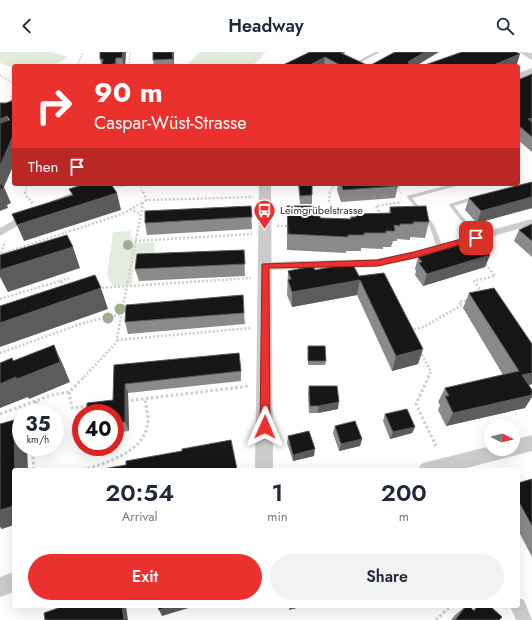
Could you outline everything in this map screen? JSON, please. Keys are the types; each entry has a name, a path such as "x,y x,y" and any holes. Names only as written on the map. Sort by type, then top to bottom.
{"street":[{"path":"524,52 532,57"},
{"path":"520,76 532,71"},
{"path":"0,233 39,209 68,196 100,186"},
{"path":"264,468 261,272 265,186"},
{"path":"261,272 377,263 440,248 532,222"},
{"path":"520,446 532,443"},
{"path":"452,468 489,456"},
{"path":"0,587 12,583"},
{"path":"519,608 524,620"}],"lane":[{"path":"355,64 378,52"},
{"path":"440,248 431,225 409,197 450,186"},
{"path":"476,198 451,205 476,238"}],"path":[{"path":"78,64 83,52"},
{"path":"129,64 130,52"},
{"path":"0,75 12,83"},
{"path":"27,186 25,194 39,209"},
{"path":"140,186 147,200"},
{"path":"332,186 328,190 328,196 340,224"},
{"path":"382,217 376,206 400,203 403,200 398,186"},
{"path":"1,254 122,214 147,200 258,197"},
{"path":"0,414 52,395 69,392 76,388 116,343 143,203"},
{"path":"130,210 140,214"},
{"path":"275,226 298,226"},
{"path":"135,241 257,234"},
{"path":"480,257 495,276 474,281 486,297"},
{"path":"96,289 261,272"},
{"path":"0,299 69,278"},
{"path":"60,281 72,291"},
{"path":"413,337 409,330 424,327 462,305 459,302 472,299"},
{"path":"0,353 86,322 122,314"},
{"path":"117,340 255,327"},
{"path":"416,344 431,372 416,404 436,446"},
{"path":"123,402 254,386"},
{"path":"69,392 72,408"},
{"path":"89,468 121,457 133,448 144,434 148,420 145,399"},
{"path":"35,404 37,400"},
{"path":"33,456 34,468"},
{"path":"436,620 449,608"}],"green space":[{"path":"0,52 52,52 68,57 56,64 12,64 12,67 0,63"},
{"path":"199,52 266,52 254,64 189,64"},
{"path":"131,231 130,236 133,238 133,243 154,242 155,254 144,261 134,262 132,285 113,286 107,275 113,232"}],"building":[{"path":"100,52 123,52 122,58 116,58 115,64 102,64 103,59 100,59"},
{"path":"153,52 172,52 173,59 153,60"},
{"path":"310,52 343,52 341,53 365,64 338,64 325,57 312,64 285,64"},
{"path":"395,52 425,52 408,62 409,64 373,64"},
{"path":"462,52 516,52 520,54 496,64 428,64"},
{"path":"532,74 532,118 528,119 532,122 532,137 520,127 520,79"},
{"path":"12,101 12,138 0,166 0,123 10,120 7,116 0,119 0,103"},
{"path":"532,182 532,197 481,211 469,198 520,186"},
{"path":"0,183 4,187 0,190"},
{"path":"79,186 112,186 117,193 17,225 12,214 73,195 69,189"},
{"path":"299,186 312,186 312,195 300,196"},
{"path":"342,186 398,186 343,190"},
{"path":"251,206 252,217 145,223 145,211"},
{"path":"287,206 314,206 314,216 320,216 320,218 351,219 351,217 356,217 356,214 391,213 390,207 426,206 429,222 413,222 414,224 400,224 400,226 394,225 395,231 386,231 386,233 364,233 364,235 348,235 348,237 288,234"},
{"path":"532,224 532,241 519,230"},
{"path":"67,235 73,247 0,270 0,255"},
{"path":"476,240 490,255 427,274 419,263 422,262 418,257"},
{"path":"244,250 245,264 135,269 137,254"},
{"path":"352,263 359,276 384,273 423,349 396,356 360,280 292,292 288,280 291,279 288,271 313,266 315,270"},
{"path":"95,275 101,288 0,323 0,306"},
{"path":"494,288 532,344 532,373 522,375 532,390 532,395 453,413 445,396 449,396 445,388 519,371 469,293"},
{"path":"243,295 244,313 125,322 126,305"},
{"path":"54,345 60,362 0,384 0,363 12,358 13,361"},
{"path":"308,346 325,346 326,361 308,361"},
{"path":"239,353 241,371 125,384 124,422 124,404 87,404 113,400 114,365"},
{"path":"309,386 337,386 339,402 319,406 310,406"},
{"path":"407,409 415,427 393,432 385,414"},
{"path":"12,421 12,456 15,456 15,468 12,468 12,507 0,510 0,424"},
{"path":"355,421 362,439 341,444 335,426"},
{"path":"309,431 315,449 293,455 288,436"},
{"path":"231,440 237,468 109,468 126,465 126,461 182,451 182,449"},
{"path":"532,479 532,526 520,504 520,482"},
{"path":"58,608 122,608 124,620 45,620 44,613"},
{"path":"464,608 471,608 474,611 476,608 492,608 502,617 499,620 455,620"}],"place":[{"name":"Leimgrübelstrasse","path":"265,230"}],"route":[{"path":"265,427 265,266 377,263 414,255 476,238"}]}
